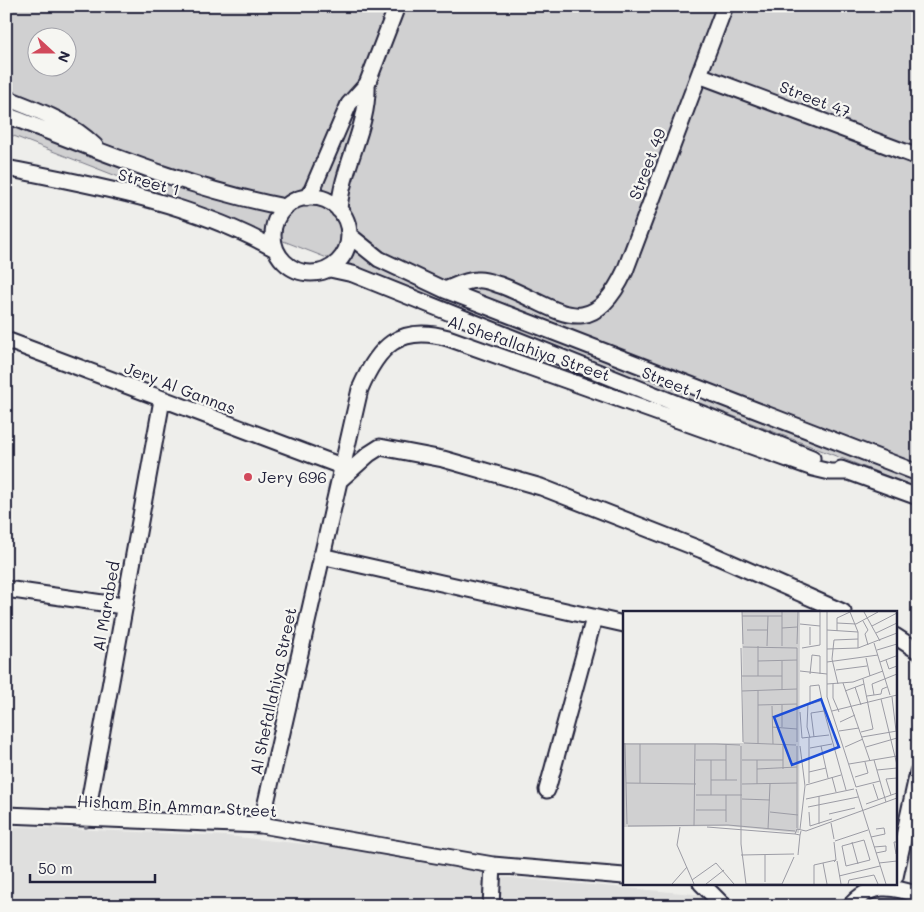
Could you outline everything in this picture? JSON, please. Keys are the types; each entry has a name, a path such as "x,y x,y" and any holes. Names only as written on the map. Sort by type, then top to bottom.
{"street":[{"path":"306,198 312,190 349,104 367,84 397,6"},
{"name":"Street 49","path":"444,290 478,280 510,289 560,313 578,317 591,313 608,300 620,281 725,6"},
{"name":"Street 47","path":"699,75 918,157"},
{"path":"339,210 342,183 367,107 367,84"},
{"name":"Street 1","path":"6,98 58,118 82,133 102,152"},
{"name":"Street 1","path":"6,115 102,152 218,192 286,207"},
{"name":"Street 1","path":"6,168 116,191 201,215 241,230 275,249"},
{"path":"306,198 318,198 330,202 339,210 346,222 349,235 347,248 340,260 330,269 314,274 298,272 284,263 275,249 273,238 274,226 286,207 295,200 306,198"},
{"name":"Street 1","path":"349,235 379,259 444,290 918,473"},
{"name":"Street 1","path":"330,269 353,274 918,498"},
{"name":"Al Shefallahiya Street","path":"261,825 360,389 375,358 394,341 411,334 430,333 568,379 813,468 830,472 849,472"},
{"name":"Jery Al Gannas","path":"6,340 162,400 341,473"},
{"name":"Al Marabed","path":"86,819 123,606 162,400"},
{"path":"341,473 380,448 443,459 541,487 702,550 841,611"},
{"path":"321,556 623,624"},
{"path":"6,589 123,606"},
{"path":"547,790 594,618"},
{"path":"896,637 918,651"},
{"path":"896,878 918,772"},
{"name":"Hisham Bin Ammar Street","path":"6,815 261,825 493,865 623,876"},
{"path":"491,906 493,865"},
{"path":"702,884 724,906"},
{"path":"850,906 868,890 891,884"},
{"path":"896,884 918,895"}],"shaded area":[{"path":"6,6 918,6 918,488 6,133"},
{"path":"6,826 227,836 364,850 486,874 484,906 6,906"},
{"path":"501,877 705,895 714,906 499,906"},
{"path":"906,894 918,898 918,906 870,906 881,895"}],"place":[{"name":"Jery 696","path":"248,477"}]}
